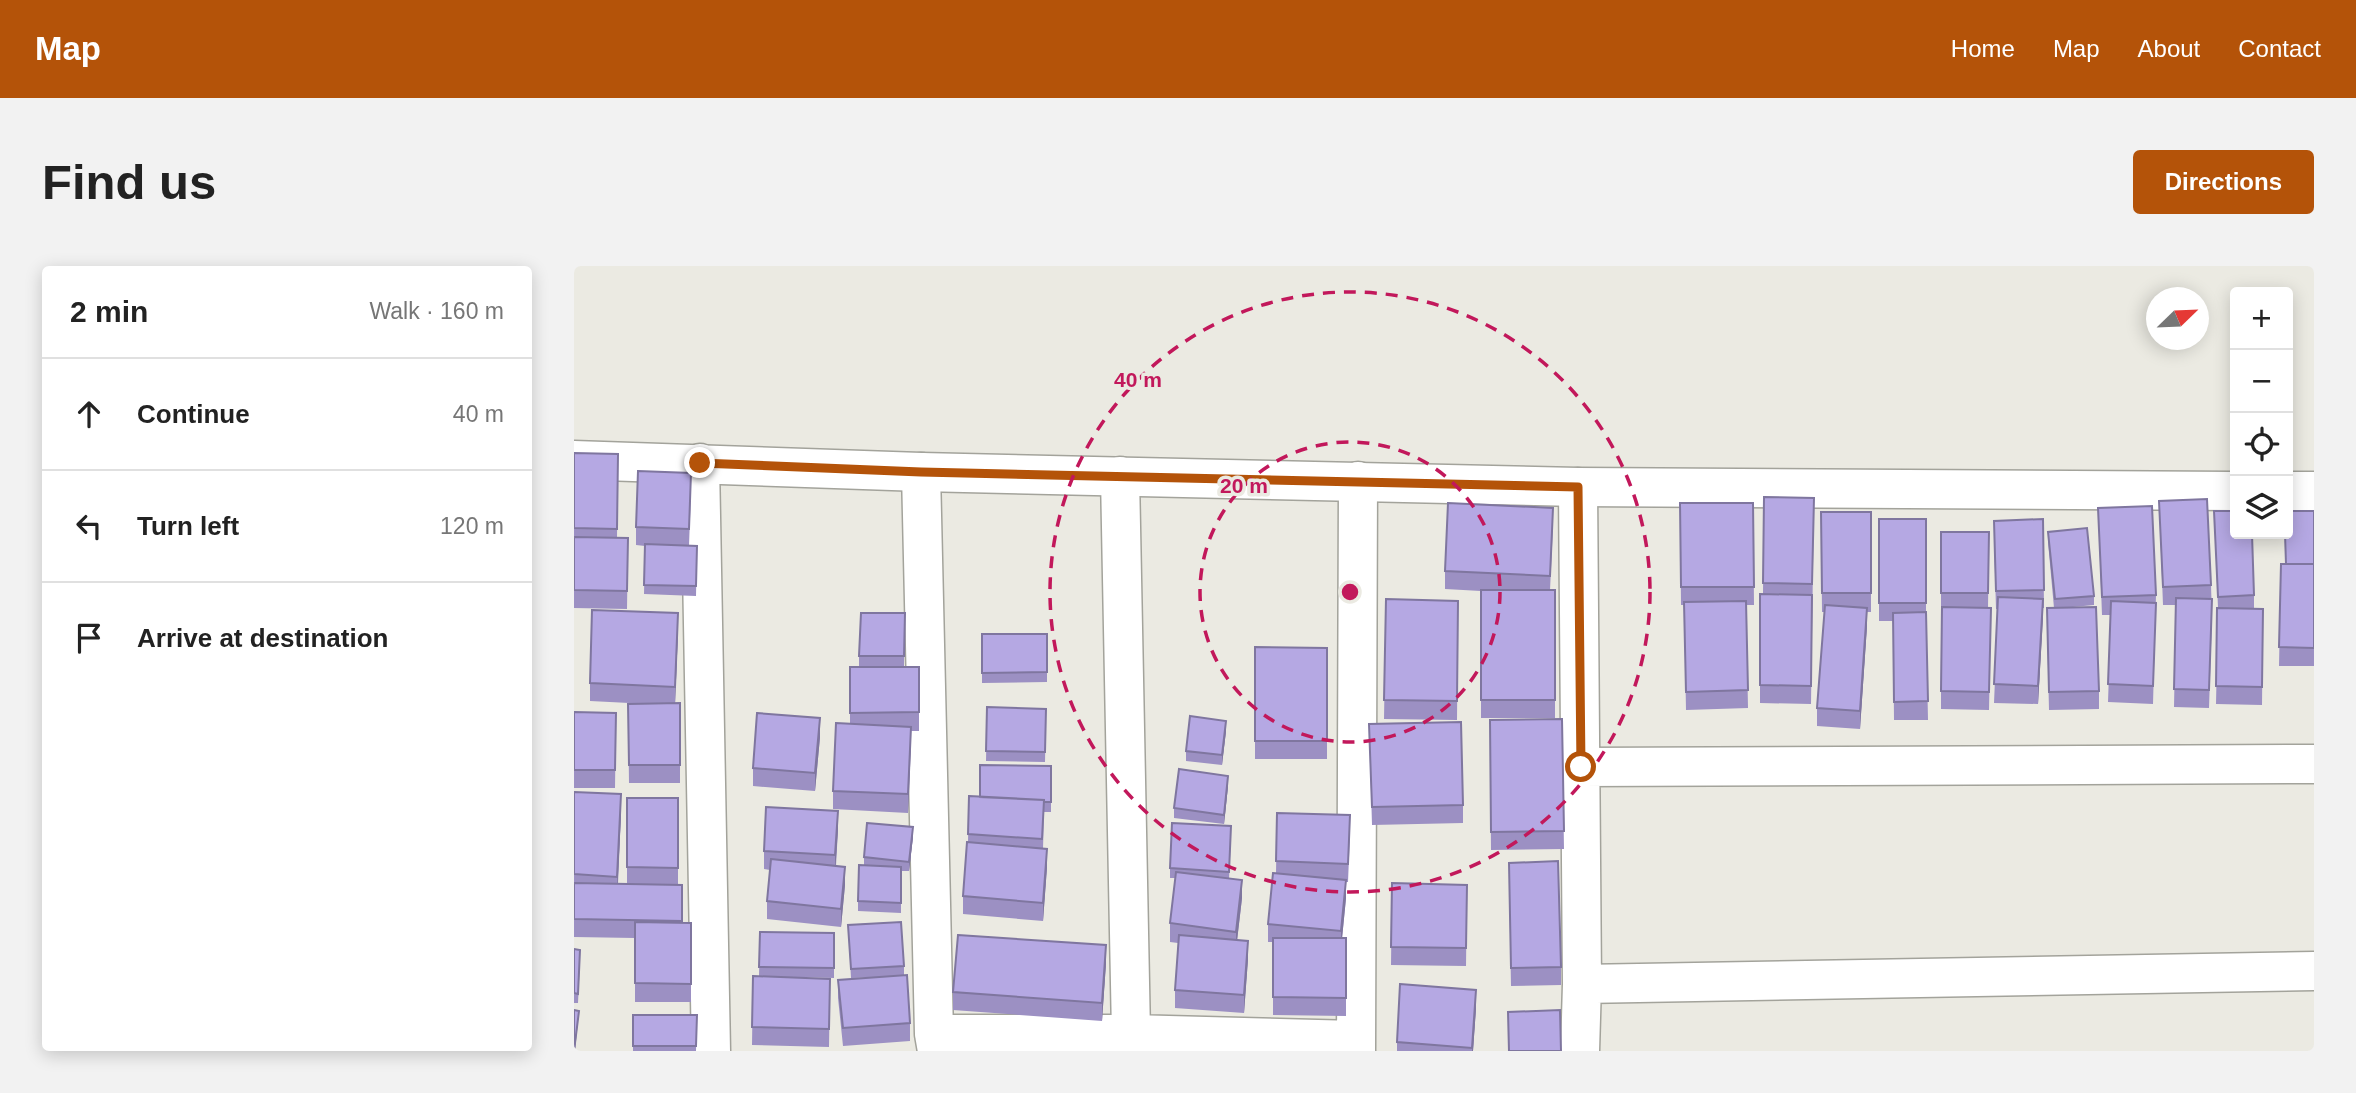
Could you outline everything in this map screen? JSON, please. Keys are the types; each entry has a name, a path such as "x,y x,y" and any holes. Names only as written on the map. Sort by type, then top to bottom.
{"street":[{"path":"574,460 921,472 1578,487 2230,491"},
{"path":"700,463 711,1051"},
{"path":"921,472 936,1043 1131,1034 1356,1046 1358,481"},
{"path":"1120,476 1131,1034"},
{"path":"1578,487 1582,984 1580,1051"},
{"path":"2293,491 2314,491"},
{"path":"1581,767 2314,764"},
{"path":"1582,984 2314,971"}],"building":[{"path":"574,453 618,454 617,529 574,528"},
{"path":"638,471 691,473 689,529 636,527"},
{"path":"1764,497 1814,498 1812,584 1763,583"},
{"path":"2207,499 2211,585 2163,587 2159,501"},
{"path":"1448,503 1553,508 1550,576 1445,571"},
{"path":"1680,503 1753,503 1754,587 1681,587"},
{"path":"2152,506 2156,595 2102,597 2098,508"},
{"path":"2214,511 2230,511 2230,539 2252,539 2254,595 2218,597"},
{"path":"2293,511 2314,511 2314,564 2286,564 2285,539 2293,539"},
{"path":"1821,512 1871,512 1871,593 1822,593"},
{"path":"1879,519 1926,519 1926,603 1879,603"},
{"path":"2043,519 2044,590 1996,591 1994,521"},
{"path":"2087,528 2094,596 2055,599 2048,532"},
{"path":"1941,532 1989,532 1988,593 1941,593"},
{"path":"574,537 628,538 627,591 574,590"},
{"path":"645,544 697,546 696,586 644,585"},
{"path":"2281,564 2314,564 2314,648 2279,647"},
{"path":"1481,590 1555,590 1555,700 1481,700"},
{"path":"1760,594 1812,595 1811,686 1760,685"},
{"path":"1998,597 2043,599 2038,686 1994,684"},
{"path":"2176,598 2212,599 2209,690 2174,689"},
{"path":"1386,599 1458,601 1457,701 1384,700"},
{"path":"1746,601 1748,690 1686,692 1684,602"},
{"path":"2111,601 2156,603 2153,686 2108,684"},
{"path":"1825,605 1867,608 1860,711 1817,708"},
{"path":"1942,607 1991,608 1989,692 1941,691"},
{"path":"2096,607 2099,691 2049,692 2047,608"},
{"path":"2217,608 2263,609 2262,687 2216,686"},
{"path":"592,610 678,613 675,687 590,683"},
{"path":"1926,612 1928,701 1894,702 1893,613"},
{"path":"861,613 905,613 904,656 859,656"},
{"path":"982,634 1047,634 1047,672 982,673"},
{"path":"1255,647 1327,648 1327,741 1255,741"},
{"path":"850,667 919,667 919,712 850,713"},
{"path":"680,703 680,765 629,765 628,704"},
{"path":"987,707 1046,709 1045,752 986,751"},
{"path":"574,712 616,713 615,770 574,770"},
{"path":"757,713 820,718 815,773 753,768"},
{"path":"1190,716 1226,721 1222,755 1186,751"},
{"path":"1562,719 1564,831 1491,832 1490,720"},
{"path":"1461,722 1463,805 1372,807 1369,724"},
{"path":"836,723 911,727 908,794 833,791"},
{"path":"980,765 1051,766 1051,802 980,797"},
{"path":"1179,769 1228,776 1224,815 1174,808"},
{"path":"574,792 621,794 617,877 574,874"},
{"path":"969,796 1044,800 1042,839 968,834"},
{"path":"627,798 678,798 678,868 627,867"},
{"path":"766,807 838,811 835,855 764,851"},
{"path":"1277,813 1350,815 1348,864 1276,861"},
{"path":"867,823 913,827 909,862 864,857"},
{"path":"1172,823 1231,826 1229,872 1170,868"},
{"path":"967,842 1047,849 1043,903 963,896"},
{"path":"771,859 845,867 841,909 767,901"},
{"path":"1558,861 1561,967 1511,968 1509,863"},
{"path":"859,865 901,867 901,903 858,901"},
{"path":"1176,872 1242,880 1236,932 1170,923"},
{"path":"1273,873 1346,880 1341,931 1268,924"},
{"path":"574,883 682,885 682,921 574,919"},
{"path":"1392,883 1467,885 1466,948 1391,947"},
{"path":"635,922 691,923 691,984 635,983"},
{"path":"901,922 904,966 851,969 848,925"},
{"path":"760,932 834,933 834,968 759,967"},
{"path":"958,935 1106,945 1102,1003 953,992"},
{"path":"1179,935 1248,941 1244,995 1175,990"},
{"path":"1273,938 1346,938 1346,998 1273,997"},
{"path":"574,949 580,950 578,994 574,993"},
{"path":"907,975 910,1023 843,1028 838,980"},
{"path":"753,976 830,979 829,1029 752,1027"},
{"path":"1400,984 1476,990 1472,1048 1397,1042"},
{"path":"574,1010 579,1011 574,1051"},
{"path":"1560,1010 1561,1051 1509,1051 1508,1012"},
{"path":"633,1015 697,1015 696,1046 633,1046"}],"route":[{"path":"700,463 921,472 1578,487 1581,767"}]}
